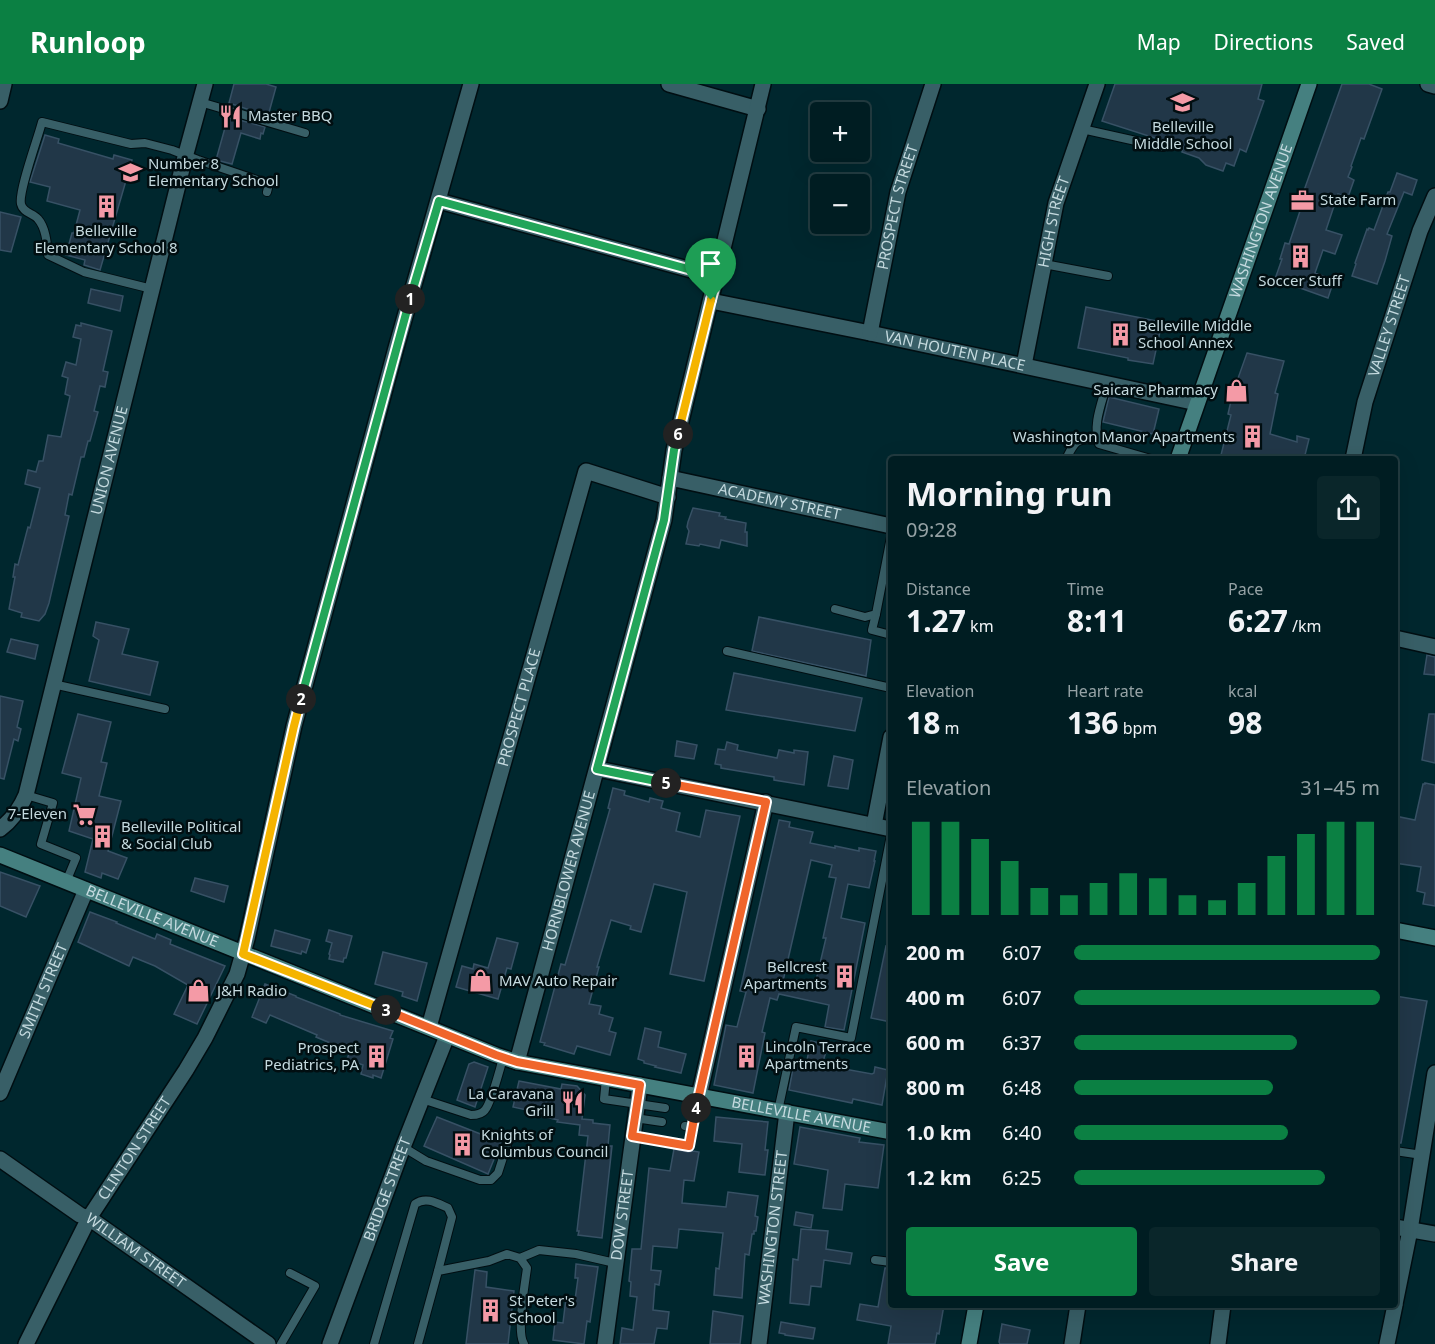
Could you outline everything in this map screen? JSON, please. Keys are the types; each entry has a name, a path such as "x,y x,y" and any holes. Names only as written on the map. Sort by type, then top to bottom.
{"main road":[{"name":"WASHINGTON AVENUE","path":"1179,456 1309,84"},
{"name":"BELLEVILLE AVENUE","path":"0,855 510,1060 888,1131"},
{"path":"1398,931 1435,938"},
{"path":"969,1344 975,1308"}],"street":[{"path":"0,101 4,84"},
{"name":"UNION AVENUE","path":"0,829 8,824 22,806 26,795 185,155 206,84"},
{"name":"CLINTON STREET","path":"26,1344 88,1218 186,1070 237,974 294,726 393,360 471,84"},
{"path":"669,84 758,109"},
{"name":"HORNBLOWER AVENUE","path":"510,1060 597,769 664,520 674,450 763,84"},
{"name":"PROSPECT STREET","path":"870,333 898,192 933,84"},
{"name":"HIGH STREET","path":"1024,366 1056,203 1097,84"},
{"name":"VALLEY STREET","path":"1354,456 1365,402 1420,231 1435,195"},
{"path":"439,201 717,277"},
{"name":"VAN HOUTEN PLACE","path":"711,300 1197,403"},
{"name":"PROSPECT PLACE","path":"429,1027 586,471 668,498"},
{"name":"ACADEMY STREET","path":"670,478 888,525"},
{"path":"1398,640 1435,647"},
{"path":"874,825 888,753"},
{"path":"597,769 888,828"},
{"path":"699,1096 766,802"},
{"name":"SMITH STREET","path":"0,1093 86,890"},
{"name":"BRIDGE STREET","path":"330,1344 447,1036"},
{"path":"1398,1276 1403,1229 1422,1155 1435,1073"},
{"name":"DOW STREET","path":"605,1344 640,1085"},
{"name":"WASHINGTON STREET","path":"759,1344 782,1112"},
{"name":"WILLIAM STREET","path":"0,1159 80,1215 88,1218 264,1343"},
{"path":"1403,1229 1435,1234"},
{"path":"1072,1344 1078,1308"},
{"path":"1218,1344 1223,1308"},
{"path":"1387,1344 1394,1308"}],"lane":[{"path":"200,102 304,134"},
{"path":"152,289 84,272 48,255 45,232 39,220 25,211 21,203 24,184 42,122 131,144 145,143 172,150 269,184 267,192"},
{"path":"1082,129 1163,147"},
{"path":"1044,264 1108,276"},
{"path":"1107,383 1096,426 1099,444 1141,456"},
{"path":"1068,456 1077,441 1084,438 1098,440"},
{"path":"888,552 872,630 888,634"},
{"path":"835,609 865,617 876,614"},
{"path":"728,651 888,687"},
{"path":"53,684 165,710"},
{"path":"26,795 53,803 41,844 76,858 66,882"},
{"path":"782,1112 796,1027 851,1038 888,850"},
{"path":"422,1099 471,1115 480,1114 485,1110 510,1060"},
{"path":"606,1079 604,1099 662,1122"},
{"path":"632,1136 689,1146 691,1113 699,1096"},
{"path":"636,1111 665,1108"},
{"path":"403,1147 426,1161 480,1180 491,1180 498,1173 507,1145"},
{"path":"1398,1151 1422,1155"},
{"path":"374,1344 415,1204 420,1200 429,1200 448,1208 452,1217 418,1344"},
{"path":"520,1258 539,1250 576,1254 615,1263"},
{"path":"438,1271 489,1261 507,1254 520,1258 527,1268 520,1339 524,1344"},
{"path":"875,1260 888,1262"},
{"path":"281,1344 315,1286 290,1273"}],"building":[{"path":"234,84 266,84 276,87 268,116 229,103"},
{"name":"Belleville Middle School","path":"1115,84 1262,84 1258,99 1264,101 1246,152 1240,149 1234,166 1226,163 1223,171 1182,152 1183,147 1102,121"},
{"path":"1342,84 1369,84 1382,89 1364,139 1361,138 1351,166 1348,177 1354,180 1348,197 1338,194 1326,230 1342,235 1335,254 1323,250 1315,273 1334,280 1328,298 1275,279 1285,243 1289,244 1300,211 1297,210"},
{"path":"228,117 265,127 260,139 241,133 232,164 216,160"},
{"name":"Belleville Elementary School 8","path":"45,135 59,139 58,143 113,159 114,155 132,160 100,270 84,265 85,260 66,255 80,210 47,201 50,187 30,182"},
{"path":"1397,173 1417,180 1412,195 1404,192 1387,234 1392,236 1377,284 1352,276 1367,229 1374,230"},
{"path":"0,212 21,217 11,252 0,250"},
{"path":"91,289 123,296 120,311 88,303"},
{"name":"Belleville Middle School Annex","path":"1086,307 1162,322 1153,364 1078,348"},
{"path":"81,323 112,331 103,371 108,372 105,387 100,386 94,411 98,412 90,441 88,441 84,457 81,457 72,495 69,494 65,515 69,516 49,603 45,614 39,621 21,617 22,613 9,609 15,564 18,565 40,488 25,484 28,470 36,472 39,461 43,461 48,435 61,437 70,396 65,394 68,378 62,376 66,362 76,365 81,339 73,337 76,325 81,326"},
{"path":"1247,353 1284,361 1275,393 1278,394 1270,434 1297,442 1297,436 1309,439 1305,456 1221,456 1236,384"},
{"path":"1109,397 1159,409 1153,434 1103,422"},
{"path":"693,508 720,513 719,516 726,517 725,519 746,523 747,546 721,540 719,548 686,544 689,531 687,527"},
{"path":"759,617 871,640 866,676 752,651"},
{"path":"96,622 129,629 122,654 158,662 150,695 89,681 99,640 93,636"},
{"path":"11,639 38,645 35,659 7,652"},
{"path":"1427,655 1435,657 1435,675 1424,674"},
{"path":"734,673 862,698 855,731 726,710"},
{"path":"0,696 23,701 17,727 21,729 18,741 14,739 4,779 0,778"},
{"path":"78,714 111,722 101,762 107,763 99,796 121,801 108,851 127,858 118,879 102,873 101,878 85,872 93,839 69,831 81,778 62,773"},
{"path":"1429,714 1435,714 1435,763 1422,760"},
{"path":"677,741 697,745 694,759 675,756"},
{"path":"727,742 738,745 737,750 777,758 779,750 794,753 794,750 808,752 804,785 774,780 774,777 721,768 721,765 715,764 718,749 725,750"},
{"path":"834,756 853,760 848,789 828,786"},
{"path":"1423,784 1435,785 1435,906 1423,904 1425,893 1417,891 1421,867 1398,863 1398,817 1415,820"},
{"path":"613,788 625,791 624,795 649,802 650,798 663,801 661,808 680,813 676,831 700,837 706,810 740,816 704,981 670,974 687,892 654,884 641,932 630,929 631,926 611,920 597,967 599,967 589,1004 601,1006 599,1014 613,1018 609,1031 616,1033 610,1055 577,1046 574,1054 540,1042 561,964 565,965 579,917 610,809 608,808"},
{"path":"779,820 790,822 789,827 813,832 810,843 859,851 859,848 876,851 869,888 848,884 841,918 865,923 844,1030 825,1027 829,1005 779,994 777,1000 770,998 762,1032 765,1033 753,1093 714,1085 726,1025 737,1027 746,992 740,991","holes":["811,860 832,865 829,877 836,878 823,938 826,938 814,989 783,981"]},
{"path":"0,872 40,886 26,917 0,906"},
{"path":"195,878 228,886 224,902 191,891"},
{"path":"90,912 155,939 157,934 171,940 170,944 225,966 197,1024 174,1014 188,985 155,966 133,957 129,966 78,942"},
{"path":"275,930 310,940 306,953 302,951 301,954 271,946"},
{"path":"329,930 352,936 343,962 329,959 332,943 326,941"},
{"name":"MAV Auto Repair","path":"497,938 518,943 511,969 507,968 498,999 456,987 462,966 473,969 474,964 488,968"},
{"path":"886,946 888,946 888,1021 871,1018"},
{"path":"383,952 427,963 417,1001 402,996 403,992 375,984"},
{"path":"265,984 340,1015 393,1031 390,1038 393,1039 381,1078 361,1074 363,1065 347,1059 349,1054 347,1050 316,1037 317,1035 270,1015 266,1023 252,1017"},
{"path":"1398,996 1427,1001 1401,1143 1398,1143"},
{"path":"645,1028 661,1032 658,1047 686,1054 681,1073 655,1067 638,1059"},
{"path":"811,1041 828,1045 822,1065 872,1074 875,1067 888,1070 882,1105 853,1099 852,1103 789,1090 794,1063 806,1065"},
{"path":"474,1062 488,1067 475,1107 457,1100 469,1064"},
{"path":"519,1081 561,1089 562,1084 577,1086 585,1095 582,1119 610,1125 608,1146 612,1146 602,1238 578,1235 579,1231 577,1231 588,1136 579,1135 580,1125 557,1122 558,1120 545,1117 545,1114 513,1107"},
{"name":"Knights of Columbus Council","path":"437,1117 501,1142 488,1174 424,1146"},
{"path":"716,1117 768,1122 765,1175 739,1172 742,1144 714,1141"},
{"path":"800,1127 860,1138 859,1142 884,1145 878,1188 845,1184 842,1210 823,1208 828,1170 794,1164"},
{"path":"674,1149 699,1152 694,1181 684,1180 682,1203 726,1207 728,1192 758,1196 755,1216 758,1217 756,1231 752,1234 749,1255 745,1254 742,1298 714,1295 716,1268 719,1269 723,1233 679,1229 677,1248 653,1246 651,1270 661,1271 659,1285 655,1284 653,1310 669,1312 667,1329 657,1328 654,1344 620,1344 622,1328 633,1330 637,1297 630,1296 632,1249 641,1249 649,1168 670,1171"},
{"path":"796,1212 813,1215 811,1228 794,1225"},
{"path":"801,1229 828,1231 826,1249 852,1253 850,1264 824,1260 821,1287 811,1286 809,1305 790,1303 793,1259 798,1260"},
{"path":"576,1264 598,1267 590,1322 587,1321 584,1344 553,1340 555,1322 563,1323 566,1298 575,1300 578,1278 575,1278"},
{"path":"885,1268 888,1268 888,1308 943,1308 935,1344 888,1344 891,1326 857,1320 860,1304 878,1307"},
{"name":"St Peter's School","path":"475,1270 487,1272 486,1287 514,1291 508,1344 466,1344"},
{"path":"713,1311 743,1316 740,1344 710,1344"},
{"path":"781,1322 815,1328 813,1339 779,1333"},
{"path":"1002,1324 1030,1330 1027,1344 1000,1344"}],"place":[{"name":"Belleville Middle School","path":"1183,103"},
{"name":"Master BBQ","path":"230,116"},
{"name":"Number 8 Elementary School","path":"130,173"},
{"name":"State Farm","path":"1302,200"},
{"name":"Belleville Elementary School 8","path":"106,207"},
{"name":"Soccer Stuff","path":"1300,257"},
{"name":"Belleville Middle School Annex","path":"1120,335"},
{"name":"Saicare Pharmacy","path":"1236,390"},
{"name":"Washington Manor Apartments","path":"1253,437"},
{"name":"7-Eleven","path":"85,814"},
{"name":"Belleville Political & Social Club","path":"103,836"},
{"name":"Bellcrest Apartments","path":"845,976"},
{"name":"MAV Auto Repair","path":"481,981"},
{"name":"J&H Radio","path":"199,991"},
{"name":"Lincoln Terrace Apartments","path":"747,1056"},
{"name":"Prospect Pediatrics, PA","path":"377,1057"},
{"name":"La Caravana Grill","path":"572,1103"},
{"name":"Knights of Columbus Council","path":"463,1144"},
{"name":"St Peter's School","path":"491,1310"}],"route":[{"path":"439,201 717,277 711,300 674,450 664,520 597,769 766,802 689,1146 632,1136 640,1085 517,1062 243,954 294,726 396,348 439,201"}]}
